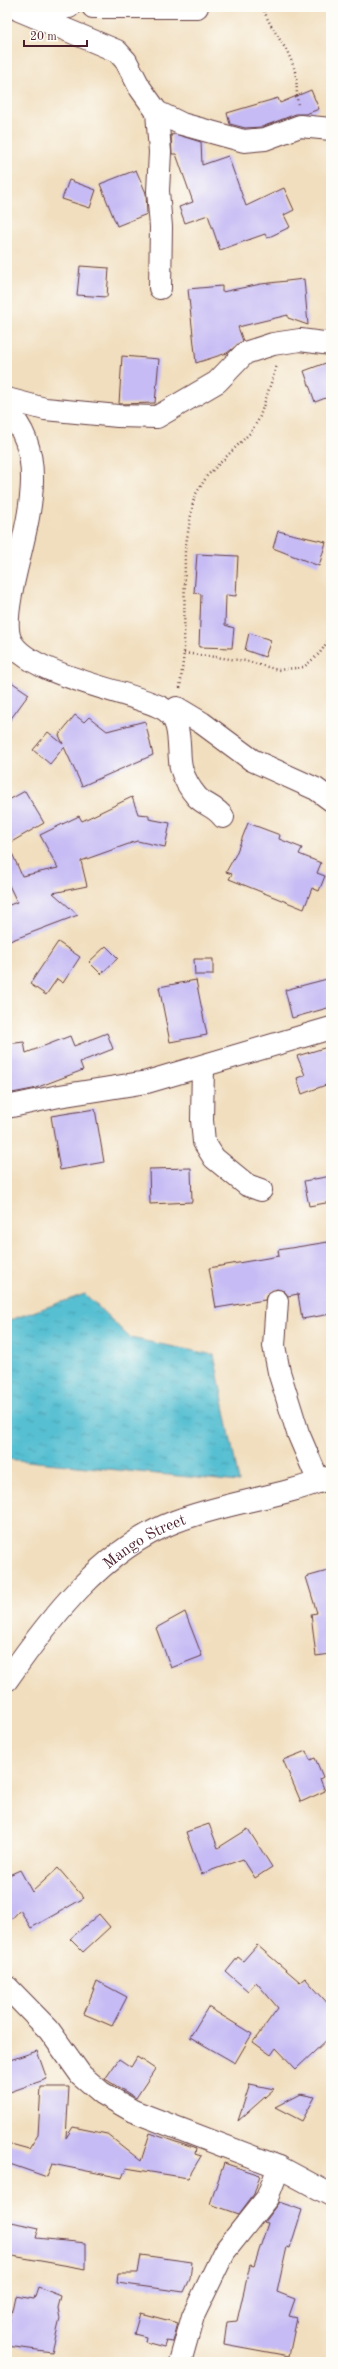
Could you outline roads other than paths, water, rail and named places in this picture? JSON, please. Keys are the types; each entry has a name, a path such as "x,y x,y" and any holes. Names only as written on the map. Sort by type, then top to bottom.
{"street":[{"path":"13,10 69,7"},
{"path":"93,7 198,7"},
{"path":"13,10 117,51 126,61 140,88 157,112 182,124 244,141 265,139 300,126 331,129"},
{"path":"157,112 160,152 158,191 161,226 160,288"},
{"path":"7,399 45,409 118,416 157,417 217,382 245,352 300,340 331,344"},
{"path":"7,412 24,436 31,460 32,496 9,606 10,639 16,647 36,663 163,708 176,721 182,768 188,784 198,798 216,808 223,817"},
{"path":"177,708 202,723 252,760 316,789 331,800"},
{"path":"7,1108 59,1096 147,1082 203,1066 249,1050 331,1028"},
{"path":"203,1066 202,1120 204,1142 214,1158 247,1185 261,1190"},
{"path":"277,1301 274,1346 279,1372 298,1433 325,1479"},
{"name":"Mango Street","path":"7,1680 30,1647 92,1574 139,1540 173,1522 325,1479"},
{"path":"7,1987 49,2030 81,2075 102,2093 134,2111 279,2166 331,2195"},
{"path":"180,2362 193,2316 224,2252 268,2198 279,2166"}],"water":[{"path":"85,1294 130,1338 214,1355 239,1482 7,1459 7,1321"}]}
